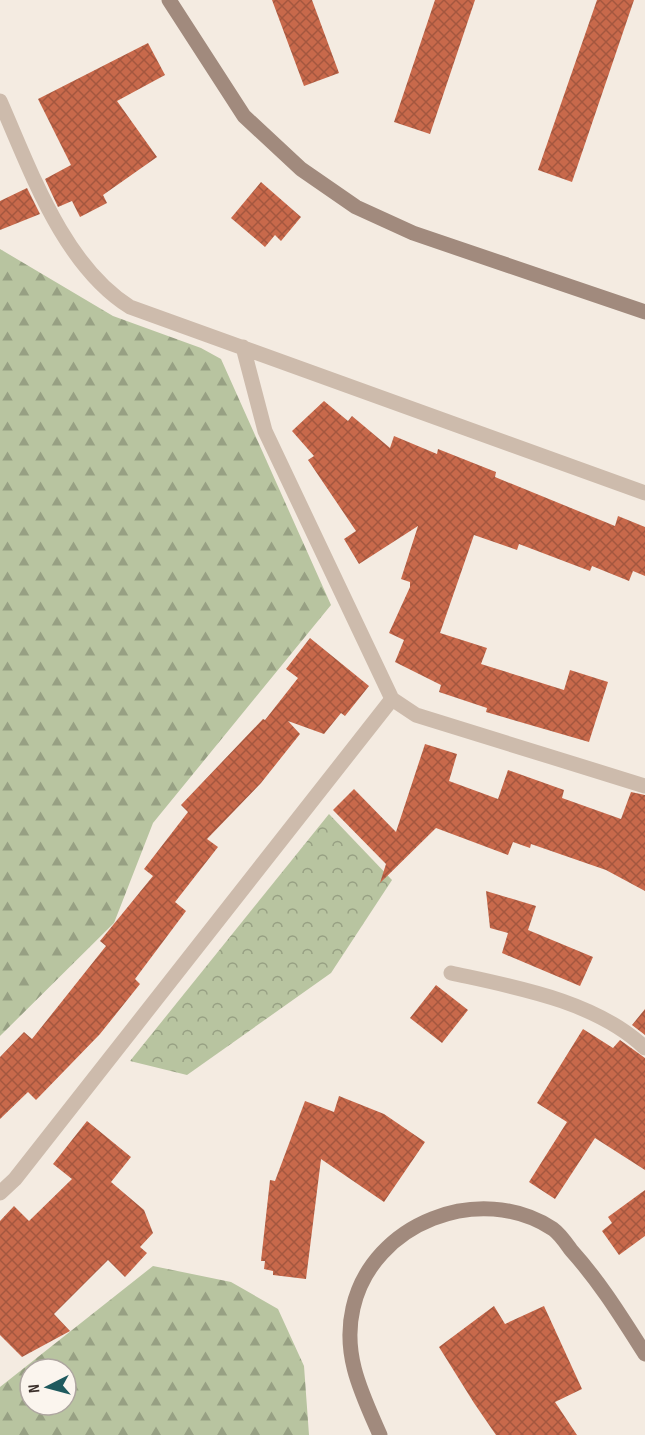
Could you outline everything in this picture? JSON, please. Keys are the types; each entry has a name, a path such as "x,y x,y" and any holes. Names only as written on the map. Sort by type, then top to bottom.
{"street":[{"path":"169,0 244,116 301,169 356,207 413,233 645,312"},
{"path":"0,101 27,164 67,241 86,269 108,293 130,307 645,493"},
{"path":"243,346 265,431 392,699 416,715 645,786"},
{"path":"0,1192 15,1179 392,699"},
{"path":"451,973 564,1000 596,1016 645,1048"},
{"path":"380,1435 355,1381 350,1350 352,1309 363,1280 379,1255 420,1222 450,1212 485,1208 517,1213 554,1230 591,1272 645,1354"}],"green space":[{"path":"0,249 113,316 201,348 221,359 331,605 153,823 114,923 0,1036"},
{"path":"329,814 392,880 331,973 187,1075 130,1061"},
{"path":"153,1266 231,1282 278,1309 304,1366 309,1435 0,1435 0,1387 18,1373 18,1417 78,1417 78,1357 38,1357"}],"building":[{"path":"272,0 312,0 339,73 304,86"},
{"path":"435,0 475,0 430,134 394,122"},
{"path":"597,0 634,0 572,182 538,170"},
{"path":"148,43 165,75 117,101 157,157 103,195 107,203 80,217 72,201 58,207 45,179 71,165 38,99"},
{"path":"261,182 301,217 281,241 275,235 265,247 231,218"},
{"path":"27,188 40,214 0,230 0,201"},
{"path":"324,401 348,421 352,416 390,448 394,436 437,454 438,449 496,472 495,477 615,526 618,516 645,527 645,576 633,571 629,581 592,566 590,571 519,544 517,550 474,535 440,633 487,648 481,664 564,690 570,670 608,682 589,742 486,712 487,708 439,692 441,685 395,662 404,640 389,633 410,587 410,582 401,579 418,526 359,564 344,539 356,531 308,460 314,456 292,431"},
{"path":"310,638 369,686 345,716 341,713 324,734 288,721 300,734 261,783 207,839 218,847 175,902 186,911 135,979 140,984 100,1034 36,1100 28,1092 0,1119 0,1057 24,1032 32,1039 106,946 100,941 153,876 144,869 188,812 181,805 263,719 265,720 298,678 286,669"},
{"path":"425,744 457,754 449,781 498,799 508,770 564,790 562,798 621,819 631,792 645,795 645,891 606,870 531,844 530,848 513,842 508,855 436,828 380,883 386,864 333,810 354,789 396,832"},
{"path":"486,891 536,906 528,930 593,957 580,986 502,953 508,933 490,928"},
{"path":"436,985 468,1010 442,1043 410,1018"},
{"path":"645,1009 645,1035 632,1025"},
{"path":"583,1029 613,1048 620,1040 645,1058 645,1170 595,1138 555,1199 529,1182 567,1122 537,1103"},
{"path":"339,1096 384,1114 425,1142 384,1202 321,1159 306,1279 273,1275 273,1271 264,1269 265,1261 261,1261 270,1180 275,1181 305,1101 334,1112"},
{"path":"87,1121 131,1157 111,1182 144,1210 153,1233 140,1247 147,1253 125,1277 108,1260 54,1314 70,1331 22,1357 0,1335 0,1221 14,1206 29,1221 72,1179 53,1164"},
{"path":"645,1190 645,1236 619,1255 602,1231 612,1223 608,1217"},
{"path":"494,1306 505,1324 544,1306 582,1389 555,1402 577,1435 496,1435 474,1403 439,1347"}]}
